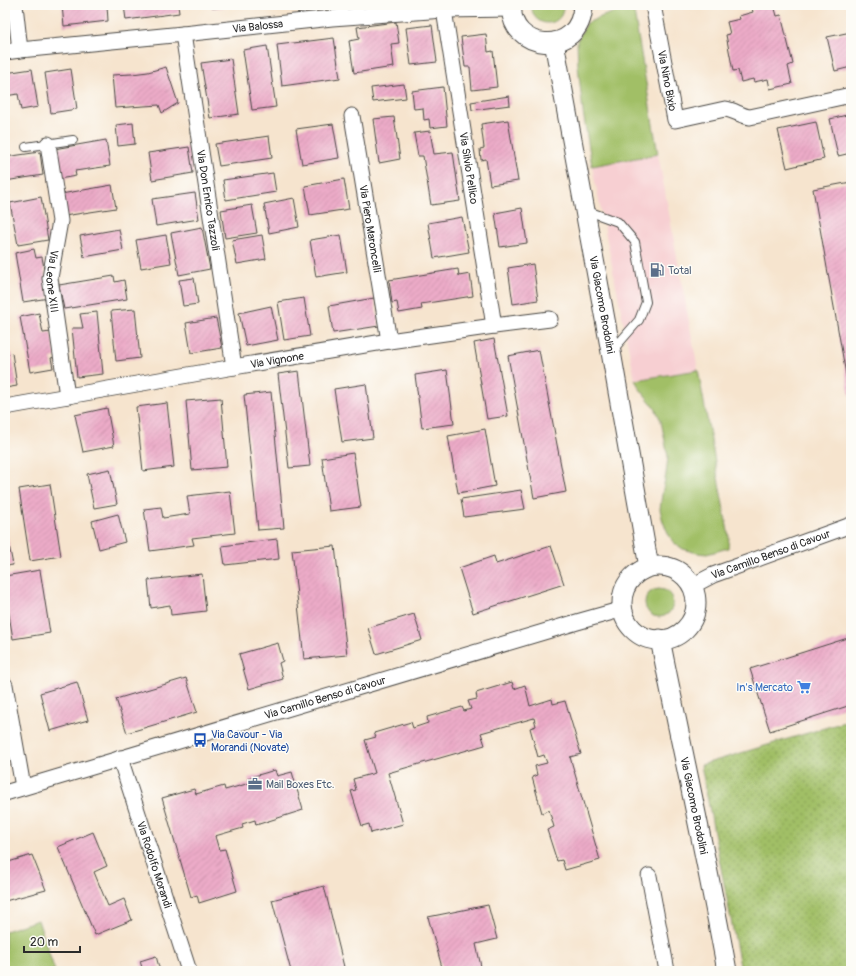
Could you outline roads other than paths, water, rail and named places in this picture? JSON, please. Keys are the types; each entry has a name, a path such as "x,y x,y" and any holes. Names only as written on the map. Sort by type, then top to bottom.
{"street":[{"path":"12,51 15,5"},
{"path":"512,7 513,19 518,28 534,41 544,43 563,40 570,35 577,28 581,19 583,5"},
{"name":"Via Nino Bixio","path":"653,5 675,120 725,109 730,109 746,117 754,116 851,95"},
{"name":"Via Balossa","path":"12,51 183,34 332,12 512,7"},
{"name":"Via Silvio Pellico","path":"444,10 494,326"},
{"name":"Via Don Enrico Tazzoli","path":"183,34 234,367"},
{"name":"Via Giacomo Brodolini","path":"554,42 649,567"},
{"name":"Via Piero Maroncelli","path":"352,116 389,341"},
{"name":"Via Leone XIII","path":"48,144 60,221 50,278 67,396"},
{"name":"Via Vignone","path":"5,406 389,341 550,319"},
{"name":"Via Camillo Benso di Cavour","path":"692,586 713,575 851,525"},
{"path":"649,567 669,567 678,571 692,586 696,606 693,617 688,626 671,638 660,640 640,634 632,628 626,619 622,600 624,591 633,576 640,571 649,567"},
{"name":"Via Camillo Benso di Cavour","path":"5,792 570,624 623,610"},
{"name":"Via Giacomo Brodolini","path":"660,640 727,971"},
{"path":"5,685 23,787"},
{"name":"Via Rodolfo Morandi","path":"120,758 189,971"},
{"path":"649,876 667,971"}],"lane":[{"path":"26,147 73,140"},
{"path":"585,210 618,222 635,242 646,302 639,320 611,352"}],"place":[{"name":"Total","path":"657,270"},
{"name":"In's Mercato","path":"804,687"},
{"name":"Via Cavour - Via Morandi (Novate)","path":"200,740"},
{"name":"Mail Boxes Etc.","path":"255,784"}]}
